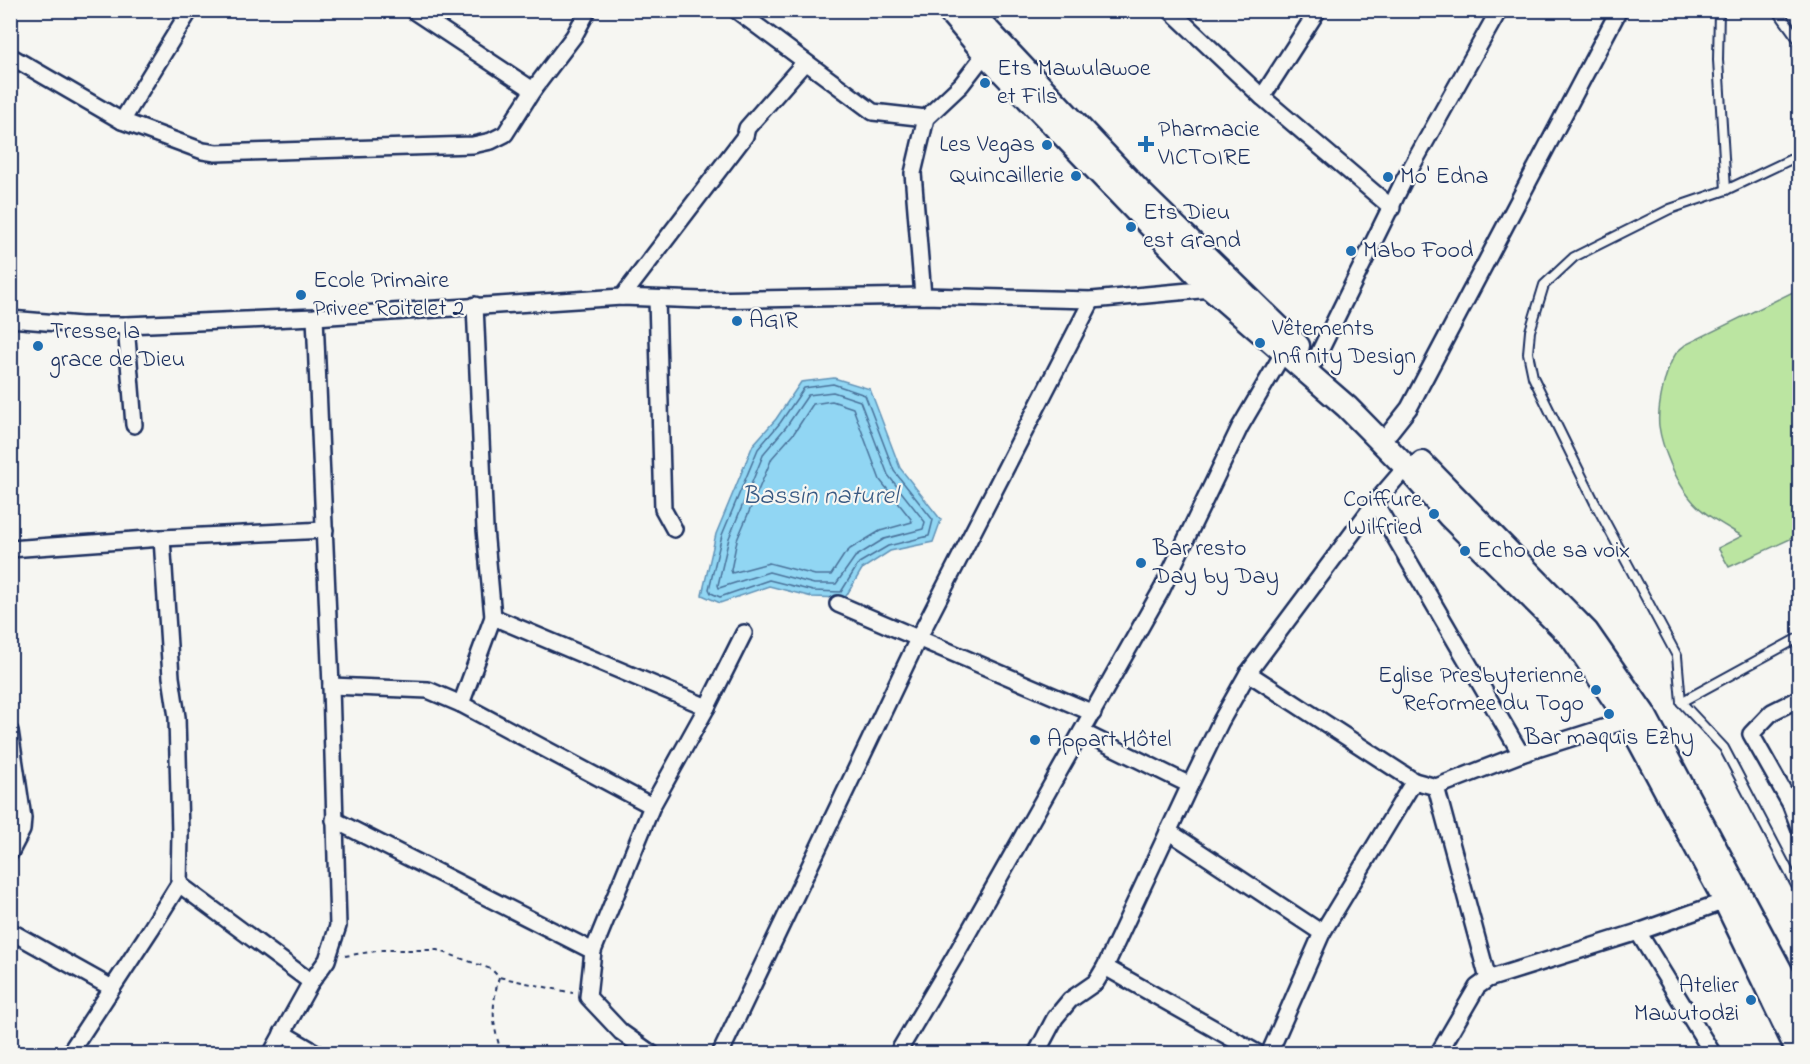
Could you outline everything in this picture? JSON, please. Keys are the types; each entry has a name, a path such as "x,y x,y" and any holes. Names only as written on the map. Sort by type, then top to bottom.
{"main road":[{"path":"948,10 985,54 1210,289 1287,346 1315,361 1355,396 1587,632 1644,714 1800,1007"},
{"path":"969,10 1287,346 1407,467 1450,517 1572,638 1628,720 1725,901 1799,1053"}],"street":[{"path":"122,121 190,10"},
{"path":"412,10 533,90"},
{"path":"10,56 122,121 193,148 216,153 473,145 492,141 505,134 533,90 574,36 588,10"},
{"path":"736,10 873,112 926,117"},
{"path":"1170,10 1262,97 1392,208"},
{"path":"1262,97 1317,10"},
{"path":"1315,361 1403,182 1499,10"},
{"path":"1390,432 1409,408 1619,10"},
{"path":"923,296 913,174 926,117 961,85 985,54"},
{"path":"622,297 745,136 747,128 805,62"},
{"path":"10,319 81,325 126,325 315,317 622,297 701,300 923,296 1092,300 1210,289"},
{"path":"657,299 663,509 674,528"},
{"path":"720,1053 919,637 1092,300"},
{"path":"461,704 493,617 485,529 475,305"},
{"path":"271,1053 311,982 327,960 338,926 331,686 315,317"},
{"path":"126,325 134,425"},
{"path":"897,1053 955,956 1162,589 1240,427 1287,346"},
{"path":"1036,1053 1055,1018 1070,1000 1096,982 1106,967 1190,785 1221,721 1248,673 1375,503 1407,467"},
{"path":"1375,503 1521,754"},
{"path":"10,549 324,530"},
{"path":"69,1053 178,884 177,717 171,677 162,538"},
{"path":"838,604 1093,713"},
{"path":"493,617 707,707"},
{"path":"652,1053 621,1032 588,997 593,951 652,806 707,707 744,633"},
{"path":"1248,673 1414,781 1436,787 1521,754 1628,720"},
{"path":"331,686 428,690 461,704 652,806"},
{"path":"1800,698 1772,712 1751,734 1790,803 1800,829"},
{"path":"10,731 23,818 22,830 10,854"},
{"path":"1082,732 1190,785"},
{"path":"1269,1053 1323,933 1414,781"},
{"path":"1436,787 1488,979"},
{"path":"334,820 593,951"},
{"path":"1168,831 1323,933"},
{"path":"178,884 311,982"},
{"path":"1438,1053 1477,987 1488,979 1638,932 1725,901"},
{"path":"10,931 112,988"},
{"path":"1638,932 1713,1053"},
{"path":"1106,967 1258,1053"},
{"path":"282,1034 318,1053"}],"lane":[{"path":"1719,10 1718,60 1726,190"},
{"path":"1777,10 1800,42"},
{"path":"1800,155 1726,190 1670,209 1574,257 1544,285 1530,330 1528,353 1533,377 1595,503 1677,656 1681,702 1724,748 1800,893"},
{"path":"1681,702 1800,637"}],"path":[{"path":"327,960 382,950 437,950 491,969 499,977 588,997"},
{"path":"499,977 493,999 493,1028 502,1053"}],"green space":[{"path":"1799,289 1799,535 1729,567 1718,548 1742,536 1695,504 1680,483 1666,454 1659,426 1665,379 1675,355 1685,345"}],"water":[{"name":"Bassin naturel","path":"834,378 870,389 900,468 941,520 933,542 890,551 862,569 845,598 812,597 769,586 720,603 702,595 716,534 753,445 776,419 801,382"}],"place":[{"name":"Ets Mawulawoe et Fils","path":"985,83"},
{"name":"Pharmacie VICTOIRE","path":"1146,144"},
{"name":"Les Vegas","path":"1047,145"},
{"name":"Quincaillerie","path":"1076,176"},
{"name":"Mo' Edna","path":"1388,177"},
{"name":"Ets Dieu est Grand","path":"1131,227"},
{"name":"Mabo Food","path":"1351,251"},
{"name":"Ecole Primaire Privee Roitelet 2","path":"301,295"},
{"name":"AGIR","path":"737,321"},
{"name":"Vêtements Infinity Design","path":"1260,343"},
{"name":"Tresse la grace de Dieu","path":"38,346"},
{"name":"Coiffure Wilfried","path":"1434,514"},
{"name":"Echo de sa voix","path":"1465,551"},
{"name":"Bar resto Day by Day","path":"1141,563"},
{"name":"Eglise Presbyterienne Reformee du Togo","path":"1596,690"},
{"name":"Bar maquis Ezhy","path":"1609,714"},
{"name":"Appart Hôtel","path":"1035,740"},
{"name":"Atelier Mawutodzi","path":"1751,1000"}]}
